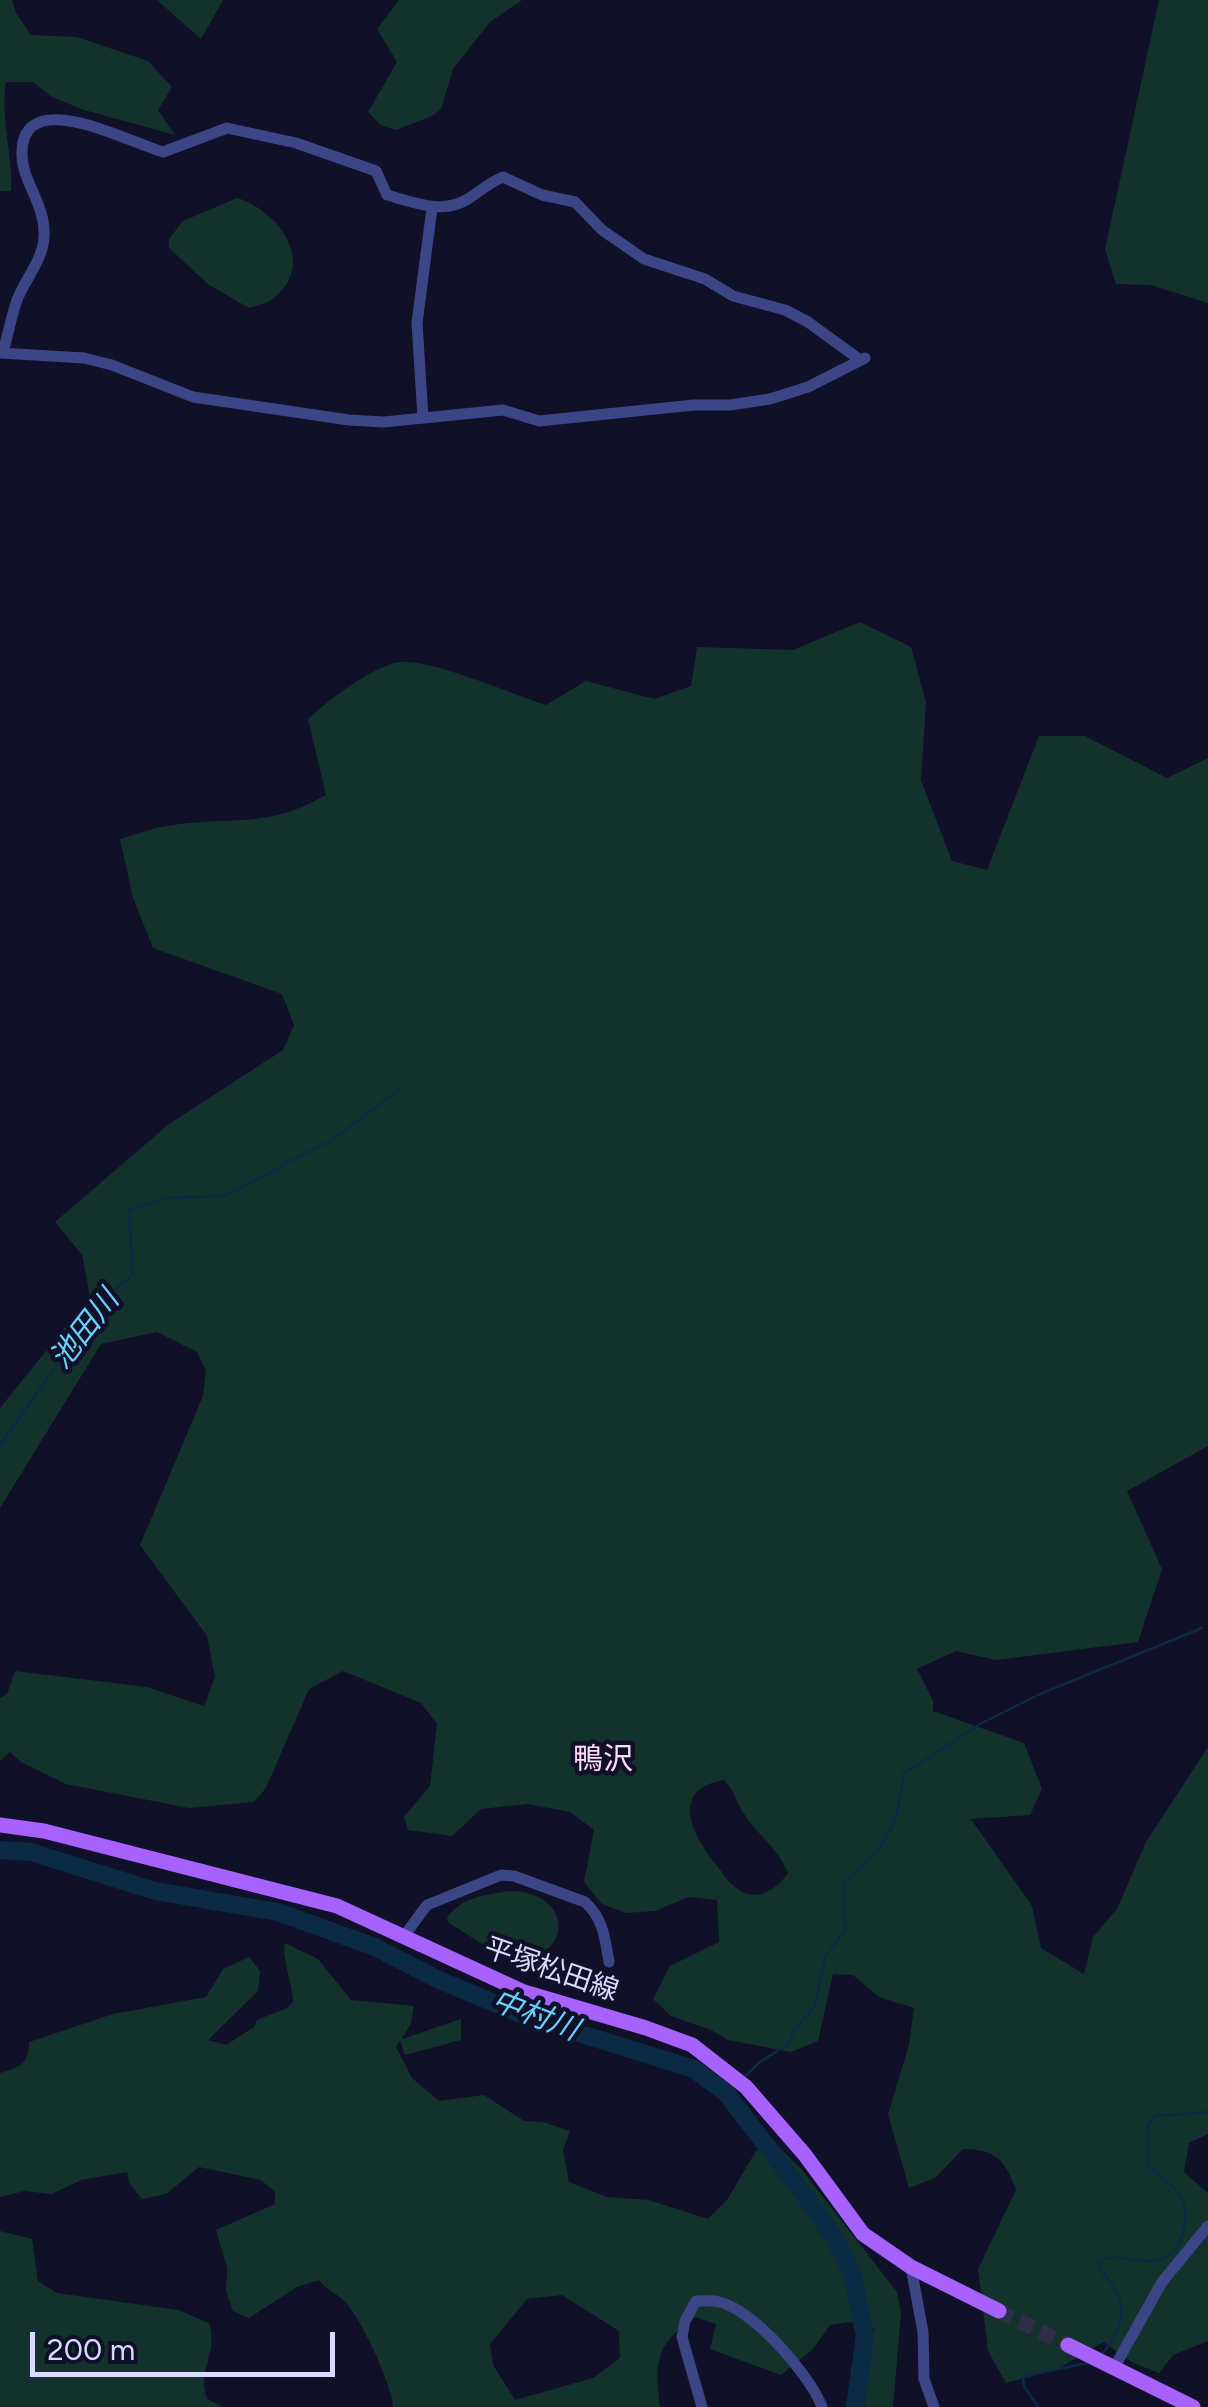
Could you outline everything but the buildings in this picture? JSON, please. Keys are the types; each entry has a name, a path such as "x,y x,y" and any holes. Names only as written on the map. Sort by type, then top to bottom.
{"main road":[{"name":"平塚松田線","path":"0,1825 44,1831 313,1898 362,1915 524,1992 670,2036 730,2072 760,2102 864,2234 910,2267 999,2311"},
{"path":"1068,2345 1193,2407"}],"street":[{"path":"48,118 73,119 163,152 227,128 296,142 376,171 387,195 432,208 464,202 487,183 503,177 542,194 575,202 602,230 644,260 706,279 733,296 784,310 863,359 808,387 770,399 540,420 503,410 384,422 193,397 84,358 2,353 17,300 44,241 41,206 21,158 24,140 33,126 48,118"},
{"path":"424,418 418,323 432,208"},
{"path":"404,1936 427,1905 488,1878 514,1876 585,1902 593,1909 604,1929 609,1962"},
{"path":"1114,2368 1162,2282 1208,2226"},
{"path":"910,2267 923,2332 924,2378 934,2407"},
{"path":"702,2407 682,2338 685,2321 696,2301 718,2301 740,2310 811,2383 822,2407"}],"green space":[{"path":"0,0 12,0 31,35 77,37 148,61 172,87 158,110 175,135 84,110 52,97 33,82 6,82 11,191 0,191"},
{"path":"157,0 223,0 201,39"},
{"path":"399,0 522,0 490,22 453,69 441,109 396,130 381,125 368,112 397,62 377,29"},
{"path":"1159,0 1208,0 1208,303 1151,285 1116,284 1105,249"},
{"path":"237,198 253,205 279,227 293,256 292,272 285,286 271,300 249,308 209,285 169,248 169,239 183,221"},
{"path":"860,622 911,647 926,702 921,780 952,861 987,870 1039,736 1085,736 1167,778 1208,758 1208,1446 1127,1491 1162,1569 1138,1642 996,1660 956,1651 917,1669 933,1701 933,1711 1024,1743 1042,1789 1030,1815 971,1819 1032,1906 1041,1948 1084,1974 1093,1937 1117,1909 1146,1842 1208,1747 1208,2134 1189,2143 1184,2172 1208,2193 1208,2341 1173,2355 1159,2373 1133,2363 1104,2342 1056,2370 1006,2383 988,2351 978,2269 1016,2190 998,2158 984,2151 963,2149 935,2178 909,2188 888,2114 909,2045 914,2008 879,1997 853,1975 833,1974 818,2041 791,2052 728,2040 671,2016 653,1999 670,1966 719,1942 717,1900 689,1897 655,1911 626,1913 602,1904 584,1882 594,1830 570,1812 528,1804 481,1809 452,1836 408,1830 404,1817 430,1786 437,1724 421,1703 343,1671 309,1689 266,1788 254,1802 189,1808 66,1784 21,1762 10,1752 0,1761 0,1698 7,1694 15,1671 147,1687 204,1706 215,1677 207,1636 140,1545 203,1396 206,1371 197,1352 157,1332 101,1344 0,1508 0,1408 90,1296 82,1255 55,1222 169,1124 283,1050 294,1025 282,994 153,948 133,898 120,839 166,826 268,817 326,795 308,719 348,687 394,663 425,664 546,705 586,681 654,699 691,686 697,647 793,650","holes":["724,1780 744,1814 788,1873 776,1886 760,1894 743,1892 729,1882 693,1826 691,1802 696,1793"]},
{"path":"513,1891 535,1895 549,1904 557,1916 554,1942 545,1951 531,1957 505,1955 449,1923 447,1918 453,1911 468,1901"},
{"path":"285,1943 318,1959 351,2000 414,2006 402,2039 461,2019 461,2040 405,2055 400,2040 396,2047 412,2078 439,2101 484,2095 524,2121 543,2122 570,2131 563,2150 569,2182 607,2197 649,2200 708,2219 727,2200 756,2151 774,2142 803,2171 897,2292 901,2313 893,2407 864,2407 874,2328 849,2322 830,2325 813,2349 781,2375 710,2349 716,2324 695,2317 672,2336 661,2355 660,2407 393,2407 381,2367 358,2320 343,2300 319,2280 297,2287 249,2318 233,2311 216,2230 275,2204 275,2192 261,2180 199,2167 166,2194 142,2199 129,2183 127,2172 81,2180 52,2194 24,2191 0,2197 0,2073 22,2064 29,2042 113,2014 206,1997 223,1969 249,1957 260,1971 258,1991 208,2040 226,2045 254,2027 257,2020 293,2002","holes":["562,2295 619,2331 620,2358 593,2378 515,2400 493,2365 490,2344 527,2299"]},
{"path":"0,2231 32,2239 38,2281 57,2293 178,2310 209,2323 211,2344 204,2388 207,2399 223,2407 0,2407"}],"waterway":[{"name":"池田川","path":"0,1445 104,1299 133,1274 129,1210 167,1198 226,1196 336,1137 401,1088"},
{"path":"743,2078 788,2044 794,2030 815,2006 825,1957 845,1930 844,1882 887,1835 898,1809 903,1774 980,1724 1040,1694 1202,1628"},
{"name":"中村川","path":"0,1850 31,1852 155,1891 278,1912 375,1947 439,1980 533,2019 694,2069 726,2093 806,2197 852,2273 865,2335 855,2407"},
{"path":"726,2093 734,2087"},
{"path":"1103,2353 1117,2331 1121,2310 1116,2290 1100,2270 1100,2262 1111,2258 1161,2260 1180,2242 1185,2221 1180,2196 1148,2167 1148,2125 1155,2116 1208,2112"},
{"path":"1038,2407 1024,2386 1023,2376 1088,2363"}],"tunnel":[{"path":"999,2311 1068,2345"}],"district":[{"name":"鴨沢","path":"603,1760"}]}
